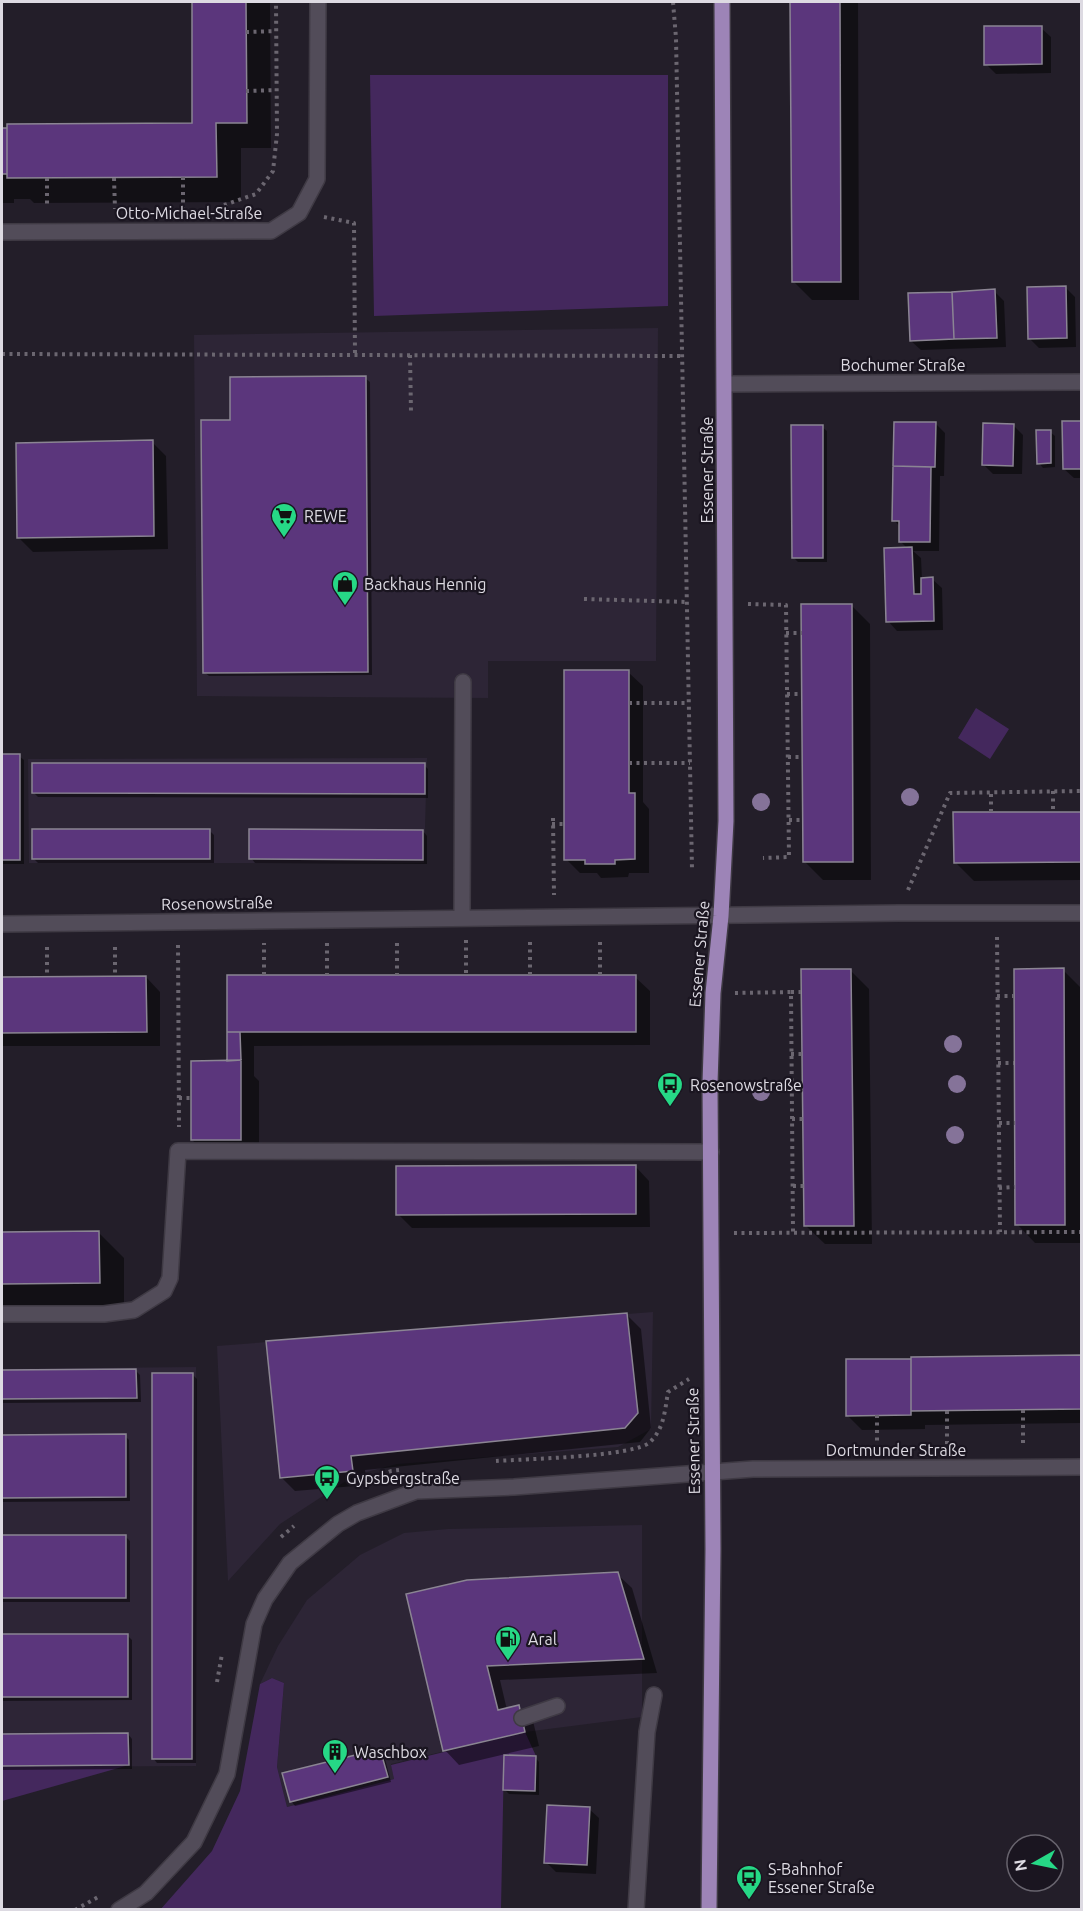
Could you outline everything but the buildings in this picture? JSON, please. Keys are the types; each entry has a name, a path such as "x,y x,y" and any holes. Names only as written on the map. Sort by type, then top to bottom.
{"main road":[{"name":"Essener Straße","path":"709,1910 713,1695 710,1083 713,993 721,916 726,821 722,2"}],"street":[{"name":"Otto-Michael-Straße","path":"2,232 271,231 299,213 317,179 318,2"},
{"name":"Bochumer Straße","path":"725,384 1082,382"},
{"path":"463,682 463,918"},
{"name":"Rosenowstraße","path":"2,924 898,913 1082,913"},
{"path":"2,1314 104,1314 134,1310 164,1291 170,1278 178,1151 711,1152"},
{"name":"Dortmunder Straße","path":"712,1473 753,1470 1082,1467"},
{"path":"119,1910 146,1893 194,1842 226,1774 254,1624 265,1599 290,1563 338,1524 357,1513 416,1491 514,1487 712,1473"},
{"path":"636,1910 647,1732 654,1695"},
{"path":"522,1718 557,1706"}],"path":[{"path":"217,206 256,194 273,171 277,134 276,2"},
{"path":"673,2 676,38 683,356 692,869"},
{"path":"246,32 276,31"},
{"path":"246,91 276,90"},
{"path":"183,177 183,208 190,208"},
{"path":"46,178 47,209 58,209"},
{"path":"114,178 115,209"},
{"path":"104,209 126,209"},
{"path":"299,213 354,223 355,354"},
{"path":"2,354 683,356"},
{"path":"410,355 411,412"},
{"path":"584,599 687,602"},
{"path":"726,604 786,605 789,857 763,858"},
{"path":"786,633 802,633"},
{"path":"787,694 802,694"},
{"path":"629,703 689,703"},
{"path":"788,758 802,757"},
{"path":"628,763 690,763"},
{"path":"1053,791 1053,812"},
{"path":"898,913 950,793 1082,791"},
{"path":"991,792 991,812"},
{"path":"552,818 555,917"},
{"path":"789,820 802,820"},
{"path":"552,824 564,824"},
{"path":"996,913 999,1232"},
{"path":"530,917 530,975"},
{"path":"600,917 600,975"},
{"path":"463,918 466,975"},
{"path":"397,919 397,975"},
{"path":"327,920 327,975"},
{"path":"264,921 264,975"},
{"path":"177,922 178,1151"},
{"path":"791,992 793,1232"},
{"path":"713,993 801,992"},
{"path":"997,996 1014,996"},
{"path":"791,1054 802,1054"},
{"path":"998,1064 1014,1063"},
{"path":"179,1098 190,1098"},
{"path":"792,1119 803,1119"},
{"path":"999,1123 1015,1123"},
{"path":"793,1186 804,1186"},
{"path":"999,1188 1015,1187"},
{"path":"711,1233 1082,1232"},
{"path":"491,1461 624,1452 649,1444 663,1425 668,1392"},
{"path":"1023,1410 1023,1467"},
{"path":"947,1411 947,1468"},
{"path":"351,1487 391,1471 402,1470"},
{"path":"279,1539 295,1525"},
{"path":"216,1686 222,1653"},
{"path":"75,1910 106,1892"}],"shaded area":[{"path":"370,75 668,75 668,306 374,316"},
{"path":"658,328 656,661 488,661 488,698 197,696 194,335"},
{"path":"976,708 1009,729 990,759 958,738"},
{"path":"427,758 424,863 29,863 28,759"},
{"path":"653,1312 651,1429 618,1447 397,1464 355,1475 280,1524 228,1581 217,1346"},
{"path":"196,1367 196,1766 2,1767 2,1369"},
{"path":"642,1525 642,1717 525,1732 391,1764 394,1779 287,1807 277,1767 284,1683 272,1678 260,1684 278,1646 307,1600 360,1555 404,1533 448,1529"},
{"path":"272,1678 284,1683 277,1767 287,1807 394,1779 391,1765 525,1732 536,1756 504,1756 501,1909 160,1910 212,1851 240,1791 260,1684"},
{"path":"2,1765 129,1765 2,1801"}],"place":[{"name":"REWE","path":"284,539"},
{"name":"Backhaus Hennig","path":"345,607"},
{"name":"Rosenowstraße","path":"670,1108"},
{"name":"Gypsbergstraße","path":"327,1501"},
{"name":"Aral","path":"508,1662"},
{"name":"Waschbox","path":"335,1775"},
{"name":"S-Bahnhof Essener Straße","path":"749,1901"}]}
